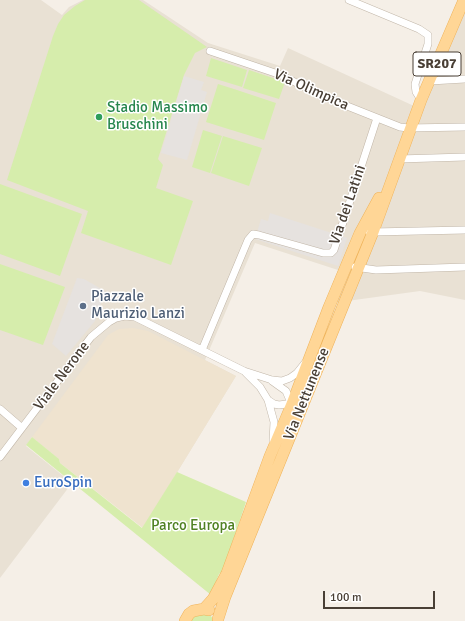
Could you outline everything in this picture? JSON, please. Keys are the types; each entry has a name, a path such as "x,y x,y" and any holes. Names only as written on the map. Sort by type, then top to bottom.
{"main road":[{"name":"Via Nettunense","path":"218,620 225,597 358,268 368,231 397,164 421,100 464,0"},
{"name":"Via Nettunense","path":"204,609 213,599 227,573 270,456 347,265 368,231"},
{"name":"Via Nettunense","path":"185,621 189,614 193,611 204,609 212,612 218,620"}],"street":[{"path":"349,0 419,29 428,35 428,44 415,84 416,92 421,100"},
{"name":"Via Olimpica","path":"210,51 281,74 322,96 400,127 465,127"},
{"path":"430,80 465,79"},
{"name":"Via dei Latini","path":"202,350 248,240 253,234 323,254 328,254 334,250 377,118"},
{"path":"397,164 465,157"},
{"path":"368,231 465,230"},
{"path":"347,265 376,270 465,267"},
{"name":"Viale Nerone","path":"0,457 92,337 108,322 116,318 125,316 135,317 244,371 268,379 278,381 287,380 297,373 308,360"},
{"name":"Viale Nerone","path":"244,371 260,387 268,400 274,426 270,456"},
{"name":"Viale Nerone","path":"268,379 286,391 292,404 296,422"},
{"path":"268,400 276,405 292,404 301,400 308,393"},
{"path":"0,409 22,428"}],"shaded area":[{"path":"0,0 41,0 62,15 69,7 83,0 143,0 208,43 280,66 288,48 414,106 458,0 465,0 465,300 420,291 325,304 338,270 255,243 205,360 236,376 143,528 32,437 26,446 72,483 0,578"},
{"path":"184,76 204,82 201,90 207,92 187,160 161,153"},
{"path":"270,213 347,238 338,266 255,239 261,219 268,221"},
{"name":"Piazzale Maurizio Lanzi","path":"77,278 84,279 105,291 95,321 66,356 52,344"},
{"path":"133,328 148,331 236,376 143,528 60,463 59,459 32,437 108,335 119,329"}],"green space":[{"name":"Stadio Massimo Bruschini","path":"85,0 139,0 207,47 195,53 184,75 158,159 163,165 156,188 193,201 171,265 81,233 88,211 7,180 58,24 64,15"},
{"path":"211,58 247,70 242,87 206,76"},
{"path":"249,70 285,82 279,99 243,88"},
{"path":"218,84 237,90 225,128 206,122"},
{"path":"237,90 276,103 264,140 225,128"},
{"path":"203,130 222,136 210,173 192,167"},
{"path":"223,136 262,148 249,186 211,173"},
{"path":"0,184 82,214 60,276 0,254"},
{"path":"0,264 65,287 43,345 0,330"},
{"name":"Parco Europa","path":"32,437 59,459 60,463 142,528 177,472 246,502 223,571 219,574 211,595 26,445"},
{"path":"207,614 211,616 214,621 189,621 194,615"}],"place":[{"name":"Stadio Massimo Bruschini","path":"99,117"},
{"name":"Piazzale Maurizio Lanzi","path":"83,306"},
{"name":"EuroSpin","path":"26,483"}]}
